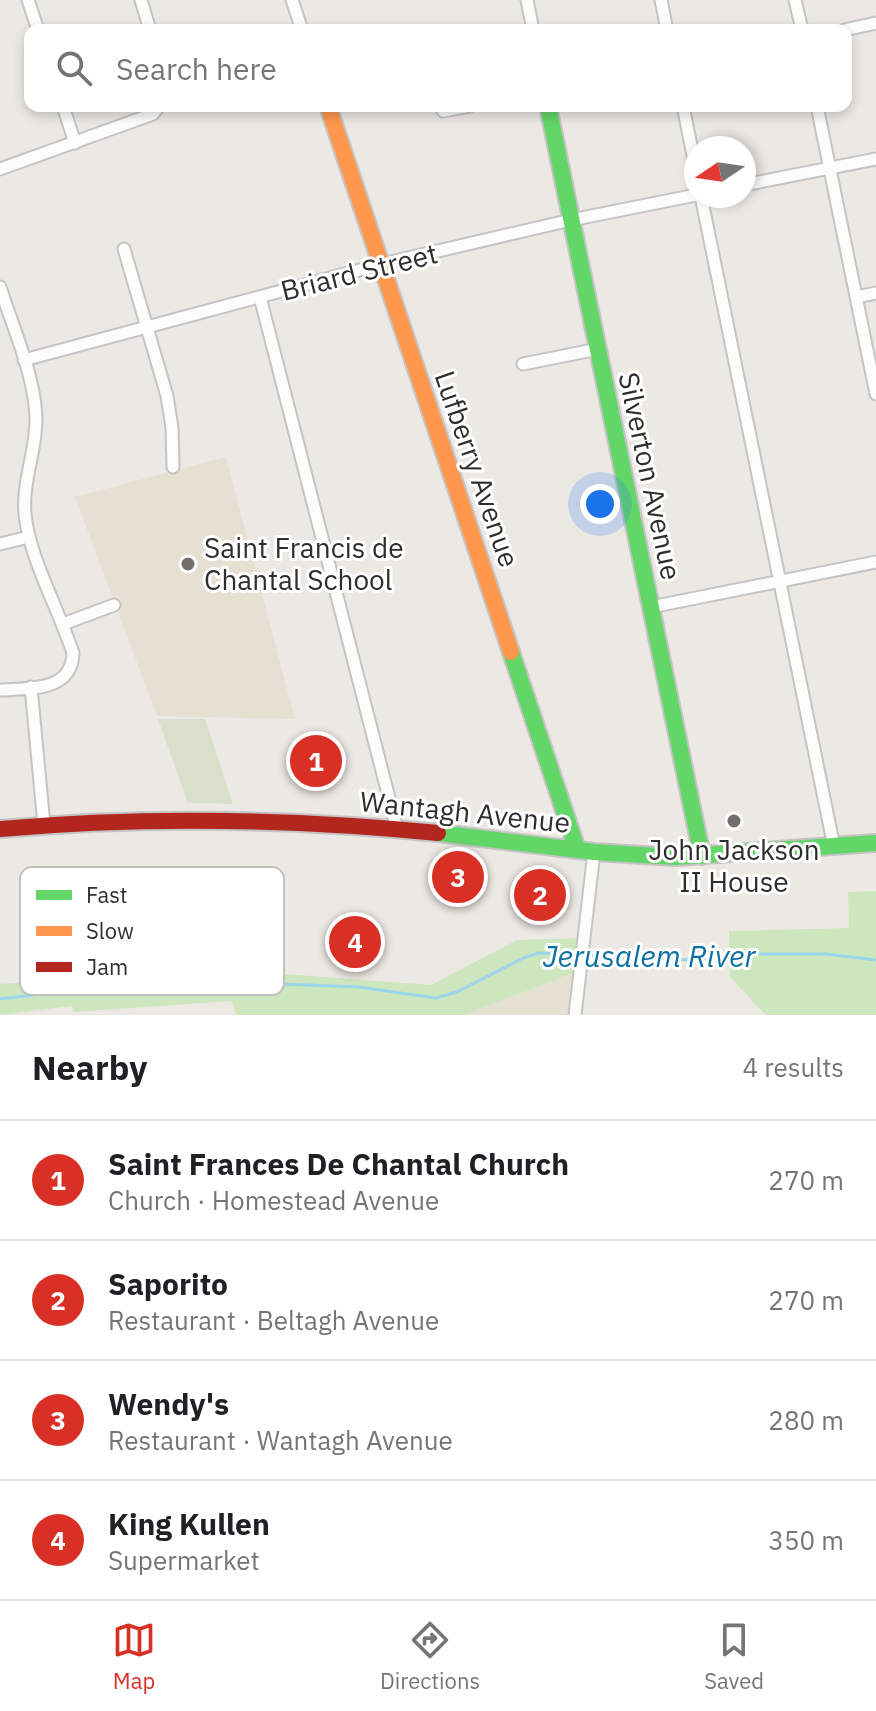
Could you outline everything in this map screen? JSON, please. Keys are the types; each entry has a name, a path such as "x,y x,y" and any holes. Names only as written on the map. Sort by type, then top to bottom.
{"street":[{"path":"28,0 36,24"},
{"path":"141,0 148,24"},
{"path":"292,0 300,24"},
{"path":"527,0 532,24"},
{"path":"661,0 666,24"},
{"path":"795,0 801,24"},
{"path":"852,28 876,23"},
{"path":"65,112 75,143"},
{"path":"0,169 154,112"},
{"name":"Lufberry Avenue","path":"330,112 586,850"},
{"name":"Silverton Avenue","path":"549,112 702,856"},
{"path":"684,112 689,136"},
{"path":"818,112 876,394"},
{"path":"756,182 876,159"},
{"name":"Briard Street","path":"24,360 382,264 571,220 684,198"},
{"path":"702,208 834,847"},
{"path":"124,249 170,412 173,467"},
{"path":"0,287 24,360 36,415 24,493 29,537 73,653 69,672 59,682 0,690"},
{"path":"856,297 876,293"},
{"path":"260,297 397,829"},
{"path":"523,364 598,349"},
{"path":"0,544 29,537"},
{"path":"651,607 876,562"},
{"path":"63,624 114,605"},
{"path":"31,687 44,825"},
{"name":"Wantagh Avenue","path":"0,829 44,825 229,821 397,829 586,850 702,856 876,843"},
{"path":"575,1015 583,950 586,850"}],"shaded area":[{"path":"226,457 295,719 157,716 75,497"},
{"path":"581,970 576,1015 464,1015"}],"green space":[{"path":"158,719 205,719 233,804 188,803"},
{"path":"876,891 876,1015 766,1015 730,977 729,931 849,928 848,892"},
{"path":"584,938 581,970 464,1015 236,1015 232,1001 73,1012 72,1006 0,1015 0,984 20,982 20,995 284,995 284,974 431,985 517,940"}],"waterway":[{"name":"Jerusalem River","path":"284,984 358,987 436,998 457,992 539,953 691,960 740,954 826,954 876,960"},
{"name":"Jerusalem River","path":"0,999 34,995"}],"traffic: fast":[{"path":"549,112 702,856"},
{"path":"511,652 577,849"},
{"path":"438,833 594,852 675,857 876,843"}],"traffic: slow":[{"path":"330,112 511,652"}],"traffic: jam":[{"path":"0,829 109,822 219,821 438,833"}],"place":[{"name":"Saint Francis de Chantal School","path":"188,564"},
{"name":"Saint Frances De Chantal Church","path":"316,761"},
{"name":"John Jackson II House","path":"734,821"},
{"name":"Wendy's","path":"458,877"},
{"name":"Saporito","path":"540,895"},
{"name":"King Kullen","path":"355,942"}]}
